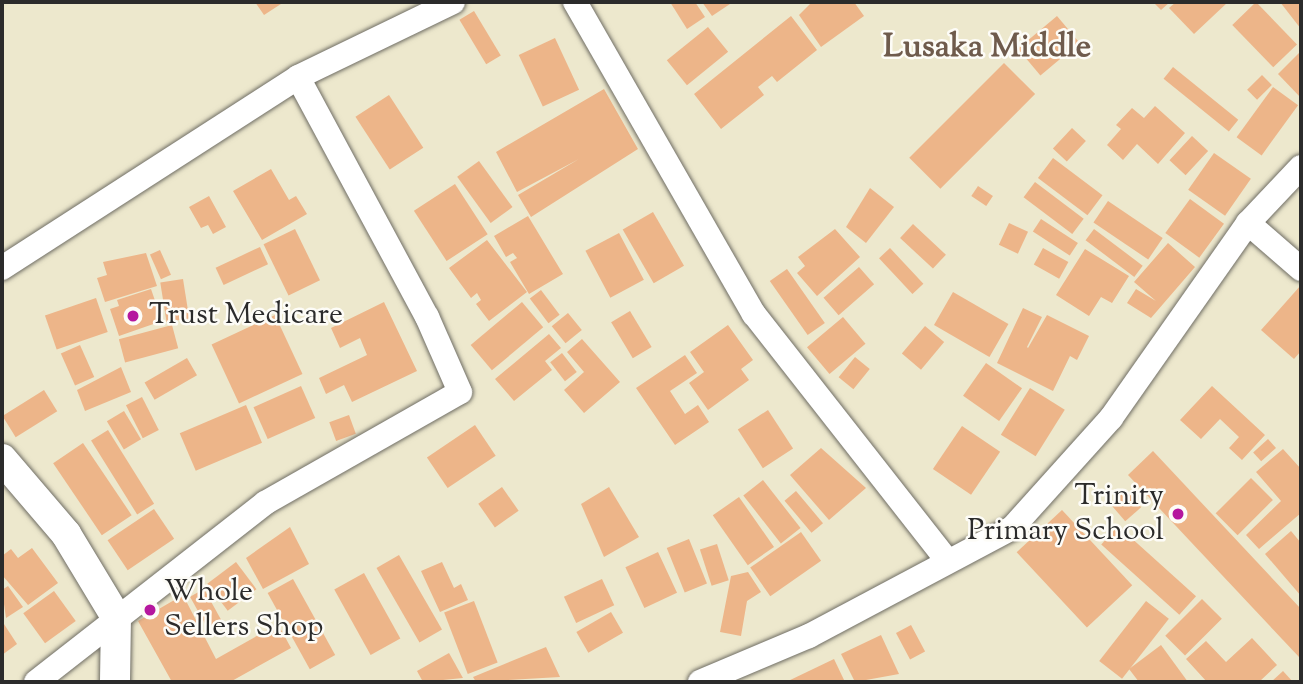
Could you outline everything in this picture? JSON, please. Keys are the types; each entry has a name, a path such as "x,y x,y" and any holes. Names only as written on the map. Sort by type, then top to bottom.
{"street":[{"path":"2,268 298,77 453,2"},
{"path":"575,2 754,314 948,561"},
{"path":"36,682 265,503 460,393 428,317 298,77"},
{"path":"700,682 809,636 1012,528 1067,472 1248,223 1301,167"},
{"path":"1248,223 1301,269"},
{"path":"2,459 66,534 116,617 115,682"}],"building":[{"path":"255,2 284,2 264,15"},
{"path":"670,2 695,2 705,17 687,29"},
{"path":"702,2 733,2 712,16"},
{"path":"812,2 854,2 864,16 821,47 799,15"},
{"path":"1153,2 1170,2 1161,10"},
{"path":"1176,2 1228,2 1194,34 1169,8"},
{"path":"1256,2 1297,44 1273,67 1232,25"},
{"path":"1280,2 1301,2 1301,29"},
{"path":"474,11 501,56 486,64 459,20"},
{"path":"791,16 817,50 777,82 772,76 758,87 764,95 721,129 694,94"},
{"path":"1057,16 1079,43 1040,76 1018,49"},
{"path":"708,27 728,52 687,85 667,60"},
{"path":"555,38 579,90 543,107 519,55"},
{"path":"1301,51 1301,98 1278,74"},
{"path":"1004,63 1035,94 940,189 909,158"},
{"path":"1173,67 1238,120 1229,132 1164,79"},
{"path":"1262,75 1272,85 1257,100 1247,90"},
{"path":"1273,87 1298,105 1262,155 1237,137"},
{"path":"604,89 638,149 531,217 518,195 579,159 517,192 496,152"},
{"path":"389,95 423,148 390,170 355,117"},
{"path":"1155,106 1185,133 1158,164 1137,144 1123,160 1107,145 1121,129 1116,125 1132,108 1144,118"},
{"path":"1072,128 1086,141 1067,161 1053,148"},
{"path":"1192,136 1208,151 1186,175 1169,160"},
{"path":"1214,153 1251,179 1225,216 1188,190"},
{"path":"1053,158 1103,195 1087,215 1038,178"},
{"path":"479,161 513,207 491,223 457,177"},
{"path":"271,169 289,200 296,196 307,214 262,240 233,191"},
{"path":"1035,182 1084,219 1072,234 1024,197"},
{"path":"455,184 488,234 447,261 414,211"},
{"path":"978,186 993,196 986,206 971,196"},
{"path":"870,188 894,207 866,243 846,227"},
{"path":"209,196 226,227 213,234 208,225 201,228 189,207"},
{"path":"1190,199 1224,224 1199,258 1165,233"},
{"path":"1108,201 1163,238 1148,259 1093,223"},
{"path":"653,212 684,266 654,283 623,230"},
{"path":"528,216 563,274 529,294 510,262 517,258 513,253 506,257 494,236"},
{"path":"1041,219 1078,243 1070,256 1033,232"},
{"path":"1009,223 1028,232 1018,254 999,245"},
{"path":"913,224 946,255 933,269 900,238"},
{"path":"295,229 320,280 289,296 264,244"},
{"path":"835,229 860,257 817,296 797,273 805,266 798,257"},
{"path":"1094,229 1143,266 1134,277 1086,240"},
{"path":"619,233 644,280 610,298 585,251"},
{"path":"487,240 527,292 489,321 476,304 481,300 477,293 471,298 449,268"},
{"path":"1168,243 1195,267 1151,318 1127,303 1136,289 1156,301 1134,282"},
{"path":"260,247 268,264 224,285 216,268"},
{"path":"890,248 923,284 912,294 879,258"},
{"path":"1043,248 1068,262 1059,279 1034,265"},
{"path":"1085,249 1129,276 1112,303 1101,297 1089,316 1056,295"},
{"path":"160,250 171,275 161,279 150,254"},
{"path":"146,253 157,286 105,302 97,278 107,275 103,262"},
{"path":"859,267 874,284 839,315 824,298"},
{"path":"787,269 825,323 808,335 770,281"},
{"path":"183,279 189,319 167,322 160,283"},
{"path":"1301,285 1301,351 1294,359 1261,330"},
{"path":"151,289 162,321 119,336 110,309 119,306 117,300"},
{"path":"541,290 560,315 548,323 530,298"},
{"path":"953,292 1008,324 989,357 934,325"},
{"path":"96,298 108,332 57,350 45,316"},
{"path":"384,302 417,371 352,402 344,385 326,394 319,378 367,355 360,338 340,348 331,328"},
{"path":"522,302 543,327 492,370 471,345"},
{"path":"1023,308 1042,317 1028,348 1047,315 1089,336 1077,360 1070,356 1053,391 997,363"},
{"path":"630,311 652,347 633,358 611,322"},
{"path":"568,313 582,330 566,343 552,326"},
{"path":"275,315 302,374 239,403 212,345"},
{"path":"843,317 865,344 829,374 807,347"},
{"path":"172,325 178,348 125,362 119,339"},
{"path":"728,325 753,360 741,369 749,380 708,410 689,383 704,372 690,352"},
{"path":"925,326 944,342 921,370 902,354"},
{"path":"549,334 561,348 545,361 552,370 514,401 495,379"},
{"path":"582,339 620,382 584,413 564,390 584,372 567,352"},
{"path":"80,345 94,377 75,386 61,354"},
{"path":"562,353 577,372 565,381 550,362"},
{"path":"685,355 697,373 670,391 685,414 698,405 709,422 675,445 636,388"},
{"path":"855,357 870,369 853,389 839,377"},
{"path":"187,358 197,375 155,400 145,382"},
{"path":"986,363 1022,388 999,421 963,396"},
{"path":"121,367 131,392 85,411 77,390"},
{"path":"301,386 315,418 268,439 253,407"},
{"path":"1212,386 1265,435 1242,460 1229,448 1239,437 1220,419 1201,439 1180,420"},
{"path":"1030,388 1065,410 1036,456 1001,435"},
{"path":"44,390 57,411 16,437 2,416"},
{"path":"142,397 159,430 143,438 126,405"},
{"path":"246,405 262,443 196,471 180,433"},
{"path":"768,410 793,449 763,468 738,430"},
{"path":"124,411 141,439 124,450 107,421"},
{"path":"349,415 356,434 336,441 329,422"},
{"path":"475,425 496,456 448,488 427,457"},
{"path":"962,426 1000,452 971,495 933,469"},
{"path":"108,430 154,504 137,514 91,441"},
{"path":"1268,439 1276,448 1261,461 1253,452"},
{"path":"83,443 132,515 102,535 53,463"},
{"path":"821,448 866,488 829,520 790,475"},
{"path":"1283,449 1301,469 1301,513 1259,549 1246,535 1281,501 1256,472"},
{"path":"1153,451 1301,609 1299,657 1128,475"},
{"path":"1251,478 1273,500 1238,535 1216,513"},
{"path":"763,480 801,528 781,543 743,495"},
{"path":"502,487 519,511 495,527 478,504"},
{"path":"609,487 639,537 604,557 581,504"},
{"path":"1126,490 1141,507 1125,521 1110,504"},
{"path":"796,491 823,523 812,533 785,501"},
{"path":"739,497 774,547 748,565 713,515"},
{"path":"154,509 174,539 128,570 108,540"},
{"path":"1062,510 1132,585 1087,628 1017,552"},
{"path":"1118,526 1196,596 1179,615 1101,545"},
{"path":"290,527 309,564 263,589 246,558"},
{"path":"1291,531 1301,543 1301,596 1265,554"},
{"path":"801,532 821,561 770,596 750,568"},
{"path":"689,539 707,584 685,592 667,548"},
{"path":"717,544 729,580 712,586 700,550"},
{"path":"32,548 58,583 28,605 2,575 2,556 11,549 18,558"},
{"path":"658,552 677,593 644,608 625,567"},
{"path":"399,555 442,629 419,642 376,568"},
{"path":"236,562 256,589 228,611 207,584"},
{"path":"442,562 454,588 461,584 468,600 440,612 421,571"},
{"path":"748,572 761,592 747,601 741,636 720,632 731,576"},
{"path":"364,573 400,639 371,655 334,589"},
{"path":"293,579 335,655 310,669 268,593"},
{"path":"602,579 614,605 576,623 564,597"},
{"path":"8,586 23,607 6,618 2,590"},
{"path":"204,589 221,620 207,627 190,597"},
{"path":"54,591 76,621 45,643 23,613"},
{"path":"183,595 216,659 278,624 291,648 230,682 172,682 138,621"},
{"path":"1202,599 1222,619 1185,656 1165,636"},
{"path":"474,601 498,663 468,674 444,612"},
{"path":"1146,601 1169,619 1122,679 1099,661"},
{"path":"611,612 623,633 588,653 576,632"},
{"path":"2,621 17,644 2,655"},
{"path":"911,625 925,651 910,659 896,633"},
{"path":"881,635 899,674 855,682 841,654"},
{"path":"1252,638 1277,665 1259,682 1207,682 1186,659 1206,641 1226,662"},
{"path":"1161,645 1188,682 1139,682 1129,669"},
{"path":"546,647 560,677 476,682 473,677"},
{"path":"449,653 463,678 423,682 417,671"},
{"path":"834,659 845,682 786,682"},
{"path":"1283,671 1293,682 1271,682"}],"place":[{"name":"Trust Medicare","path":"133,316"},
{"name":"Trinity Primary School","path":"1178,514"},
{"name":"Whole Sellers Shop","path":"150,610"}],"district":[{"name":"Lusaka Middle","path":"987,49"}]}
